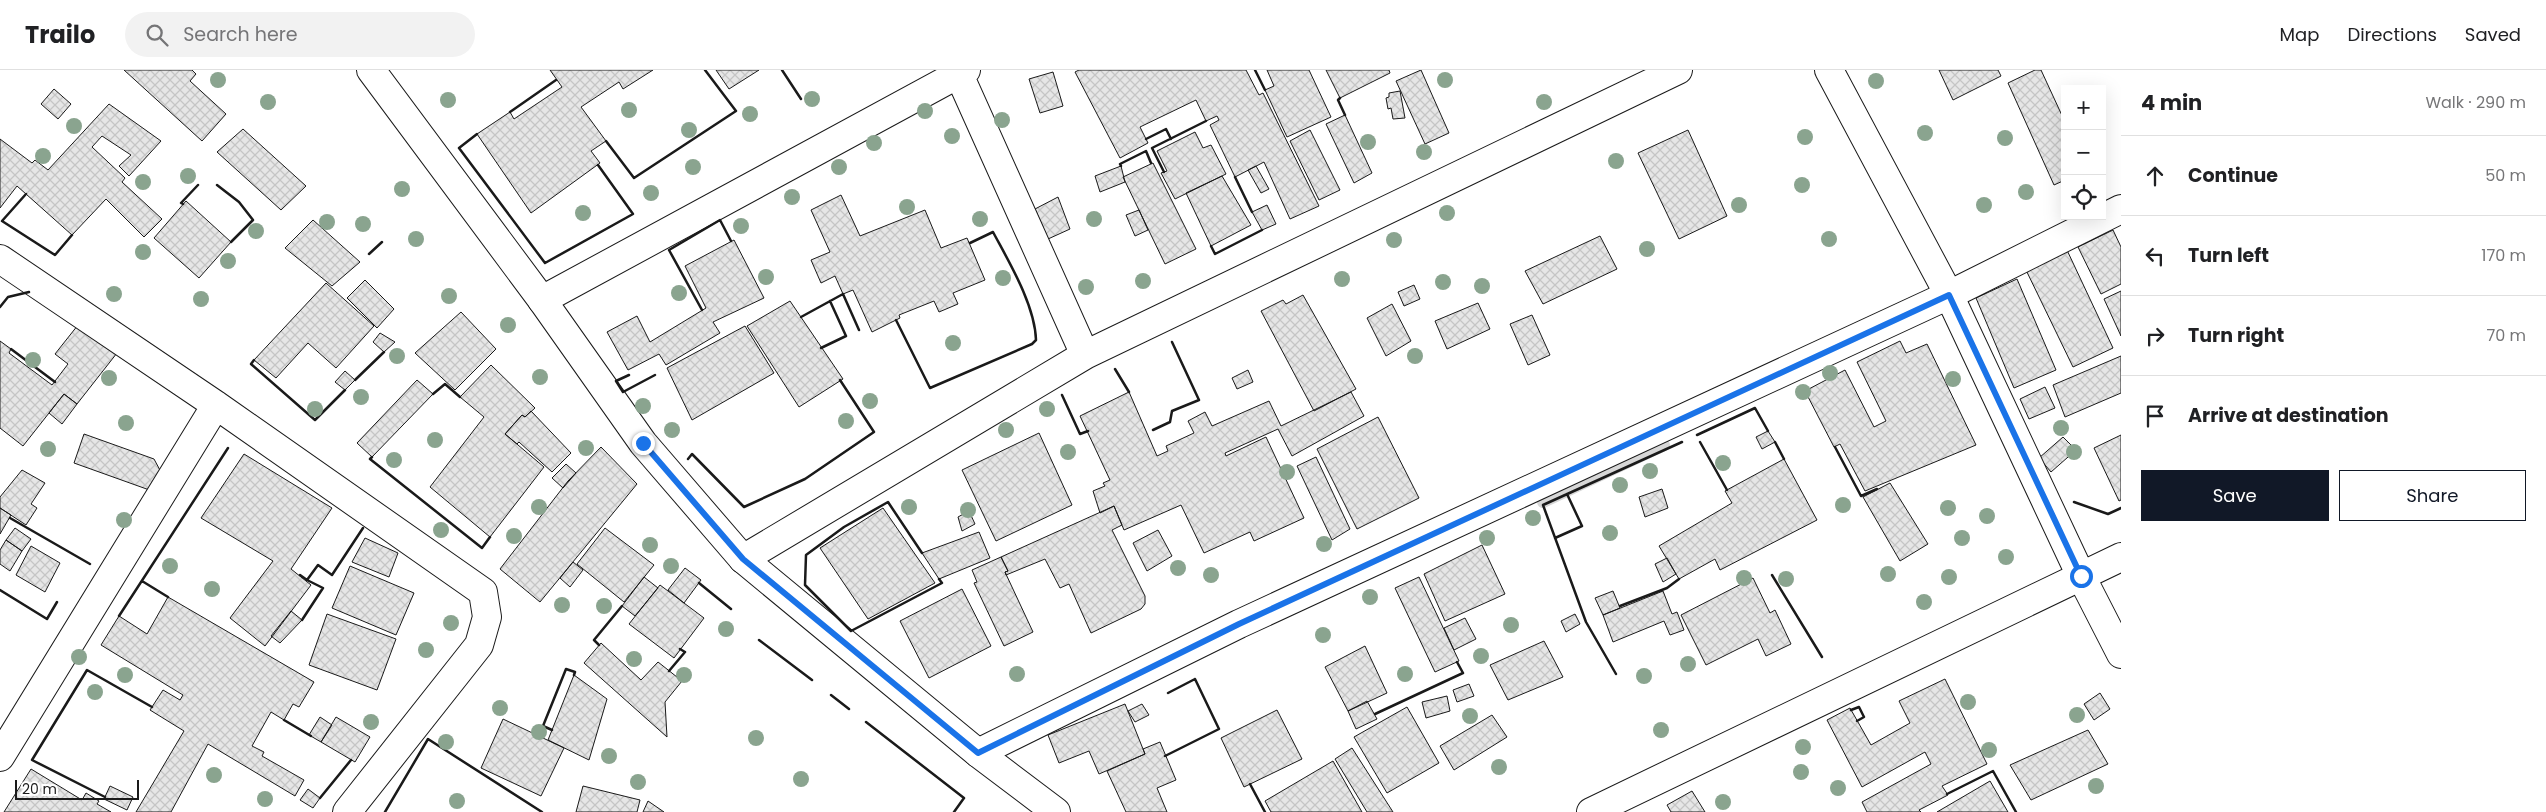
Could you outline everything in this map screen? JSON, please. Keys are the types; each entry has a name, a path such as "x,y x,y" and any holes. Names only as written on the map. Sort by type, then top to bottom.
{"street":[{"path":"371,70 542,300 643,443 743,559 978,753 1056,812"},
{"path":"743,559 1085,355 1678,70"},
{"path":"1829,70 1949,295 2081,576 2121,654"},
{"path":"542,300 960,71 1085,355"},
{"path":"978,753 1239,624 1949,295 2121,209"},
{"path":"0,259 216,405 483,592 487,617 479,645 347,812"},
{"path":"0,757 216,405"},
{"path":"1591,812 2121,557"}],"building":[{"path":"124,70 192,70 196,74 190,81 226,114 202,141"},
{"path":"550,70 653,70 623,89 619,82 581,107 606,141 591,151 600,163 531,213 477,134 510,112 514,119 562,87"},
{"path":"716,70 759,70 729,89"},
{"path":"1079,70 1246,70 1259,95 1263,93 1319,206 1290,219 1264,162 1235,177 1210,125 1219,120 1217,116 1206,121 1196,100 1140,127 1148,143 1120,158 1075,72"},
{"path":"1267,70 1309,70 1331,117 1287,137 1265,90 1274,86"},
{"path":"1326,70 1389,70 1390,73 1340,98"},
{"path":"1421,70 1449,133 1425,144 1396,81"},
{"path":"1939,70 1998,70 2001,76 1953,100"},
{"path":"2035,70 2041,70 2061,113 2061,182 2054,185 2008,83"},
{"path":"1053,72 1063,106 1040,113 1029,79"},
{"path":"54,89 71,104 58,119 41,104"},
{"path":"1400,91 1405,118 1393,119 1391,108 1388,109 1386,98 1389,97 1389,93"},
{"path":"109,104 161,141 129,176 119,166 131,155 102,136 92,147 125,178 122,182 162,219 144,237 106,199 72,235 17,186 0,208 0,139 32,163 35,160 48,170"},
{"path":"1345,115 1372,173 1354,183 1326,124"},
{"path":"243,129 306,186 281,210 217,152"},
{"path":"1310,130 1340,190 1319,200 1290,141"},
{"path":"1688,130 1727,216 1679,239 1638,153"},
{"path":"1195,132 1203,148 1211,145 1226,174 1175,199 1161,173 1167,171 1157,151"},
{"path":"1153,163 1196,249 1165,264 1123,177"},
{"path":"1121,166 1125,182 1100,192 1095,176"},
{"path":"1256,166 1269,189 1261,193 1248,170"},
{"path":"1222,176 1251,225 1211,246 1186,193"},
{"path":"841,195 860,236 925,210 941,248 967,238 985,280 953,293 958,304 939,312 934,301 899,315 900,318 872,332 853,290 843,294 835,276 821,283 811,260 830,252 811,210"},
{"path":"1058,197 1070,229 1048,239 1035,209"},
{"path":"186,201 231,242 199,278 154,238"},
{"path":"1267,205 1276,224 1262,230 1252,212"},
{"path":"1139,210 1148,230 1135,236 1126,215"},
{"path":"313,220 360,262 332,286 285,248"},
{"path":"2113,230 2121,247 2121,284 2101,294 2078,247"},
{"path":"1600,236 1617,269 1543,304 1525,271"},
{"path":"734,240 764,298 713,322 720,333 666,365 659,354 628,370 607,332 637,316 650,342 706,308 685,266"},
{"path":"2066,248 2113,348 2073,367 2025,268"},
{"path":"2017,279 2056,370 2014,388 1976,298"},
{"path":"365,280 394,309 377,328 347,298"},
{"path":"326,283 374,326 336,368 308,343 276,378 254,360"},
{"path":"1414,285 1420,299 1404,306 1398,292"},
{"path":"2121,291 2121,336 2104,299"},
{"path":"1303,295 1356,389 1314,411 1261,311 1283,300 1286,304"},
{"path":"790,301 843,379 799,407 747,326"},
{"path":"1478,303 1490,329 1447,349 1435,321"},
{"path":"1392,304 1411,341 1386,356 1367,318"},
{"path":"461,312 496,349 455,390 415,353"},
{"path":"1532,315 1550,355 1528,365 1510,324"},
{"path":"78,325 117,353 77,404 64,394 23,446 0,428 0,341 11,349 9,353 52,385 68,364 55,354"},
{"path":"745,326 774,373 692,420 667,368"},
{"path":"380,333 395,342 384,352 373,342"},
{"path":"1900,341 1906,353 1927,344 1976,445 1865,491 1840,444 1834,447 1805,391 1845,370 1874,427 1886,421 1857,362"},
{"path":"2121,356 2121,393 2065,417 2053,385"},
{"path":"491,365 535,408 525,417 522,415 505,434 544,467 490,537 430,487 484,417 460,397"},
{"path":"1248,370 1253,382 1237,389 1232,378"},
{"path":"345,371 355,380 345,390 335,382"},
{"path":"417,380 433,394 372,457 357,443"},
{"path":"2045,387 2055,408 2029,419 2020,399"},
{"path":"1129,392 1157,456 1168,451 1166,446 1194,433 1188,421 1205,412 1212,426 1269,401 1281,426 1351,392 1364,416 1292,456 1278,429 1225,453 1226,456 1266,437 1304,518 1254,541 1250,532 1204,553 1181,505 1124,530 1114,506 1100,513 1093,491 1105,486 1103,483 1110,480 1080,416"},
{"path":"64,394 77,404 62,424 49,413"},
{"path":"531,411 571,453 552,472 519,442 517,444 505,434 522,415 525,417"},
{"path":"1378,417 1419,498 1357,529 1317,449"},
{"path":"1768,431 1775,442 1762,449 1756,437"},
{"path":"1039,433 1072,505 996,541 962,470"},
{"path":"84,434 154,459 161,472 155,492 74,463"},
{"path":"2121,435 2121,500 2119,501 2094,448"},
{"path":"2063,437 2076,450 2051,472 2039,458"},
{"path":"601,447 637,484 540,602 500,569 568,481"},
{"path":"244,454 332,508 291,569 311,585 265,646 230,618 273,561 201,518"},
{"path":"1316,457 1350,529 1332,540 1297,466"},
{"path":"1784,459 1817,520 1720,570 1715,559 1679,579 1659,546 1732,503 1725,491"},
{"path":"566,464 576,473 563,488 552,478"},
{"path":"22,470 45,483 31,504 37,508 26,525 0,508 0,497"},
{"path":"1890,483 1928,544 1900,561 1863,497"},
{"path":"1662,489 1668,508 1645,517 1639,497"},
{"path":"1114,506 1122,525 1112,530 1145,596 1145,604 1141,609 1091,633 1069,584 1060,588 1045,559 1006,575 1005,572 1008,571 1001,557"},
{"path":"0,508 11,515 0,534"},
{"path":"883,508 935,583 868,619 820,548"},
{"path":"969,511 975,524 962,531 958,517"},
{"path":"15,528 31,539 22,551 6,540"},
{"path":"605,528 654,565 624,602 577,564"},
{"path":"1158,530 1172,556 1147,571 1133,543"},
{"path":"979,532 990,558 939,579 922,553"},
{"path":"365,538 398,553 389,577 352,562"},
{"path":"6,540 22,551 10,571 0,564 0,550"},
{"path":"1482,545 1505,594 1445,621 1424,574"},
{"path":"31,546 60,563 45,592 16,575"},
{"path":"1001,557 1008,571 1005,572 1033,632 1004,646 974,583 977,582 972,570"},
{"path":"1667,558 1676,574 1663,582 1655,564"},
{"path":"573,562 583,570 570,587 560,578"},
{"path":"350,566 414,593 396,635 332,608"},
{"path":"685,568 701,580 684,603 668,590"},
{"path":"644,577 658,588 635,616 622,606"},
{"path":"1419,577 1459,661 1435,672 1395,588"},
{"path":"1753,578 1770,613 1775,610 1791,644 1766,656 1758,639 1706,665 1681,615"},
{"path":"660,585 704,618 674,658 629,624"},
{"path":"962,589 991,646 929,678 900,621"},
{"path":"1613,591 1620,608 1603,615 1595,598"},
{"path":"1663,591 1672,614 1677,612 1684,630 1670,635 1664,621 1613,642 1603,615"},
{"path":"168,597 314,682 299,707 293,704 284,720 271,712 252,746 264,752 262,756 304,780 295,796 208,744 171,812 136,812 184,731 150,710 163,690 180,700 183,695 101,645 119,616 147,634"},
{"path":"291,611 302,620 280,643 271,636"},
{"path":"327,614 396,639 377,690 309,665"},
{"path":"1575,614 1580,624 1566,632 1561,621"},
{"path":"1465,618 1476,639 1454,650 1444,628"},
{"path":"1544,641 1563,677 1508,700 1490,665"},
{"path":"601,643 641,680 658,662 682,681 665,702 667,737 584,663"},
{"path":"1365,646 1387,693 1348,711 1325,667"},
{"path":"574,675 607,699 589,760 548,740"},
{"path":"1945,679 1987,764 1942,786 1948,795 1919,810 1921,812 1867,812 1862,802 1931,764 1925,752 1862,787 1827,720 1850,708 1871,745 1910,723 1899,701"},
{"path":"1469,684 1474,696 1457,702 1453,690"},
{"path":"2100,693 2110,709 2094,720 2084,704"},
{"path":"1447,696 1450,711 1426,718 1422,702"},
{"path":"1367,701 1377,719 1356,729 1348,711"},
{"path":"1125,704 1145,754 1099,774 1089,751 1059,763 1048,735"},
{"path":"1142,704 1149,715 1135,722 1128,711"},
{"path":"1407,707 1439,763 1387,793 1354,737"},
{"path":"1277,710 1302,759 1244,787 1221,738"},
{"path":"1492,715 1507,737 1454,770 1440,746"},
{"path":"320,717 332,725 321,742 309,735"},
{"path":"336,717 370,737 355,762 321,742"},
{"path":"503,719 564,748 541,796 481,768"},
{"path":"2088,730 2108,764 2031,800 2010,765"},
{"path":"1160,742 1176,780 1157,788 1167,812 1126,812 1107,771 1145,754 1143,749"},
{"path":"1352,748 1393,812 1367,812 1335,759"},
{"path":"1333,761 1362,812 1271,812 1265,801"},
{"path":"31,769 82,800 86,793 99,801 97,804 111,812 4,812"},
{"path":"1990,781 2008,812 1937,812"},
{"path":"110,786 133,797 127,810 104,799"},
{"path":"583,786 640,800 637,812 576,812"},
{"path":"308,789 320,798 313,808 300,800"},
{"path":"1692,791 1705,812 1671,812 1667,805"},
{"path":"648,801 664,812 643,812"}],"waterway":[{"path":"1543,502 1664,445"}],"wall":[{"path":"606,141 634,178 736,111 705,70"},
{"path":"782,70 801,99"},
{"path":"1255,70 1265,90"},
{"path":"510,112 556,80"},
{"path":"1340,98 1338,100 1345,115"},
{"path":"1164,172 1152,148 1206,121"},
{"path":"1146,139 1166,129 1171,139"},
{"path":"477,134 459,148 545,263 633,214 598,165"},
{"path":"1121,166 1120,164 1146,151 1151,163"},
{"path":"1235,177 1252,212"},
{"path":"183,204 181,203 198,185"},
{"path":"217,185 239,202 253,220 231,242"},
{"path":"26,194 2,221 55,255 72,235"},
{"path":"702,310 669,250 720,220 731,241"},
{"path":"1211,246 1215,254 1262,230"},
{"path":"896,320 930,388 1032,344 1036,340 1035,327 1026,298 993,232 970,243"},
{"path":"369,254 382,242"},
{"path":"0,307 8,297 29,292"},
{"path":"801,317 843,294 859,330"},
{"path":"821,348 846,336 830,301"},
{"path":"1153,430 1170,422 1172,411 1199,400 1172,342"},
{"path":"11,349 55,382"},
{"path":"355,380 384,352"},
{"path":"254,360 251,364 315,420 345,390"},
{"path":"1115,369 1129,392"},
{"path":"629,375 616,381 623,392 655,375"},
{"path":"688,459 692,454 744,507 805,479 874,432 840,380"},
{"path":"433,394 445,384 460,397"},
{"path":"1062,395 1080,434 1088,431"},
{"path":"1697,435 1755,408 1768,431"},
{"path":"1616,674 1586,622 1543,505 1682,442"},
{"path":"1700,442 1727,490"},
{"path":"1775,442 1784,459"},
{"path":"1835,447 1861,496 1877,489"},
{"path":"119,616 228,448"},
{"path":"372,457 370,459 482,548 490,537"},
{"path":"1555,538 1582,526 1567,494"},
{"path":"922,553 888,502 844,527 806,555 805,585 851,631 942,583 939,579"},
{"path":"2074,502 2108,514 2121,508"},
{"path":"10,518 90,564"},
{"path":"300,575 307,580 318,565 332,575 363,528"},
{"path":"1772,575 1822,657"},
{"path":"1620,606 1667,588 1679,579"},
{"path":"302,620 323,588 307,580"},
{"path":"142,581 168,597"},
{"path":"699,583 731,609"},
{"path":"0,590 47,619 57,602"},
{"path":"599,645 594,640 622,606"},
{"path":"759,640 812,680"},
{"path":"669,671 685,652 680,649"},
{"path":"1375,714 1463,673 1457,662"},
{"path":"552,730 543,726 566,669 575,672 574,675"},
{"path":"105,797 32,760 87,670 152,707"},
{"path":"1165,756 1219,729 1195,679 1168,693"},
{"path":"831,695 849,709"},
{"path":"1851,710 1859,707 1864,717 1857,721"},
{"path":"284,720 311,736"},
{"path":"866,722 964,798 954,812"},
{"path":"385,812 428,739 542,812"},
{"path":"320,798 351,760"},
{"path":"1947,794 1993,771 2016,812"},
{"path":"1250,784 1265,812"}],"route":[{"path":"643,443 743,559 978,753 1239,624 1949,295 2081,576"}]}
